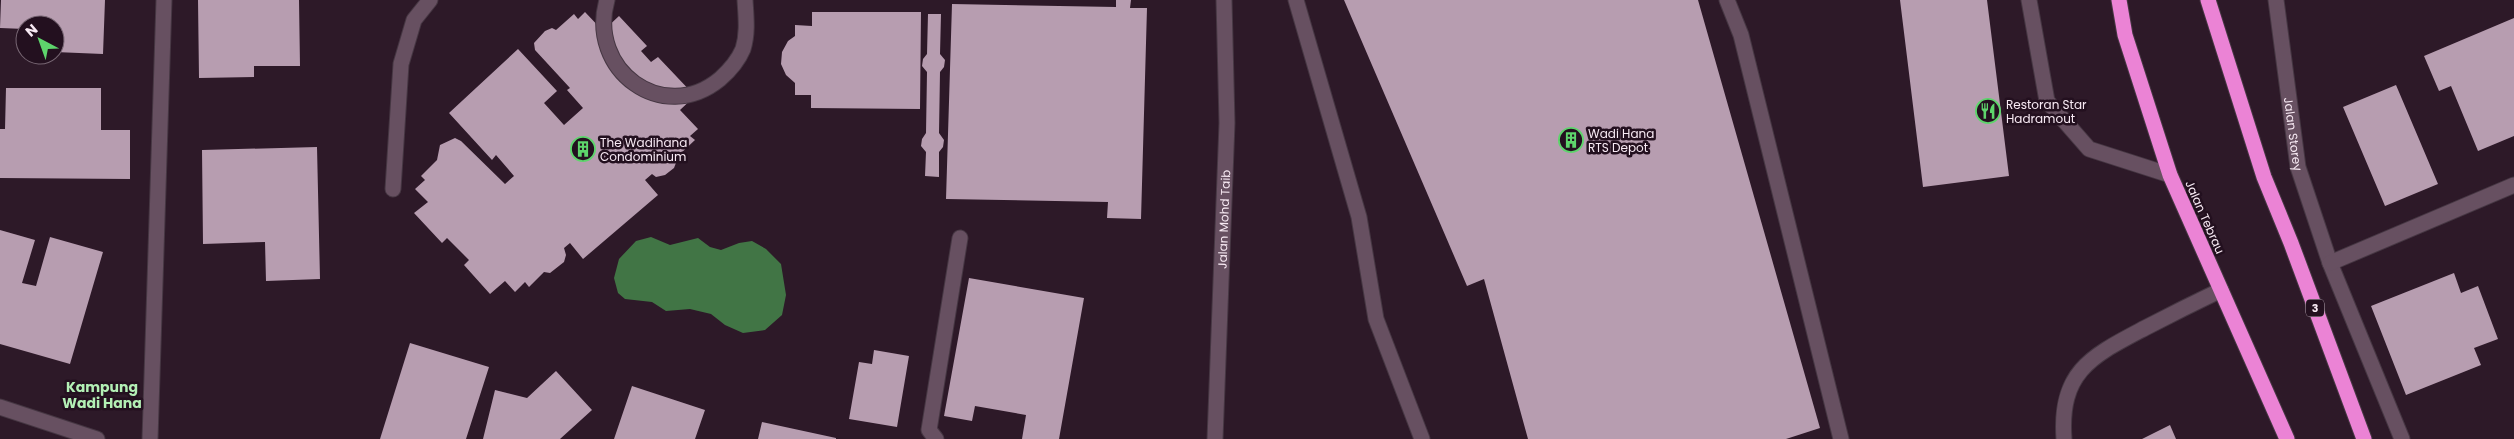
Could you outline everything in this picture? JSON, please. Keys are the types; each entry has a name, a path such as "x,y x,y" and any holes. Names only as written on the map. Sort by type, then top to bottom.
{"highway":[{"name":"Jalan Tebrau","path":"2120,0 2125,35 2170,175 2287,439"},
{"name":"3","path":"2208,0 2264,177 2291,243 2364,439"}],"street":[{"path":"150,439 164,0"},
{"path":"393,189 401,64 414,20 430,0"},
{"path":"607,0 603,26 607,50 620,71 639,87 662,96 671,96 687,95 710,87 729,71 742,50 747,28 745,0"},
{"name":"Jalan Mohd Taib","path":"1215,439 1227,123 1224,0"},
{"path":"1296,0 1359,217 1376,319 1422,439"},
{"path":"1727,0 1740,35 1841,439"},
{"path":"2030,0 2047,101 2090,149 2170,175"},
{"name":"Jalan Storey","path":"2276,0 2298,167 2330,263"},
{"path":"2402,439 2330,263 2514,185"},
{"path":"936,439 929,430 960,238"},
{"path":"2064,439 2063,419 2068,391 2081,370 2100,352 2221,290"},
{"path":"0,407 97,439"}],"shaded area":[{"path":"651,237 670,245 698,238 710,247 721,250 739,243 752,241 766,249 781,264 786,295 782,315 765,330 743,333 725,325 711,314 690,309 666,311 652,302 625,299 618,293 614,278 619,259 636,241"}],"building":[{"path":"1,0 105,0 103,54 65,52 65,15 15,15 15,29 0,28"},
{"path":"198,0 299,0 300,66 254,66 254,77 199,78"},
{"path":"1116,0 1131,0 1130,8 1147,8 1141,219 1107,218 1108,202 946,199 952,4 1116,7"},
{"name":"Wadi Hana RTS Depot","path":"1344,0 1698,0 1820,428 1786,439 1528,439 1484,279 1467,286"},
{"path":"1900,0 1987,0 2009,176 1923,187"},
{"name":"The Wadihana Condominium","path":"585,12 603,31 619,16 647,46 641,51 651,62 658,57 695,96 680,110 698,129 690,136 695,140 679,155 674,168 665,175 656,177 652,174 645,180 658,195 583,259 570,243 564,248 566,255 564,262 550,273 544,272 529,287 525,282 515,292 505,281 490,294 464,265 469,260 447,238 442,243 414,213 428,202 415,189 425,180 421,176 437,160 440,145 455,138 461,141 505,184 514,176 496,155 492,160 449,113 518,49 557,91 544,103 564,125 583,108 567,90 570,88 535,50 534,43 545,31 552,28 556,30 574,14 578,19"},
{"path":"812,12 921,12 920,109 811,108 811,95 795,95 795,83 786,75 781,64 782,52 788,41 795,36 795,25 812,26"},
{"path":"928,14 941,14 940,54 945,60 944,67 940,72 939,133 944,140 943,147 939,152 939,177 925,176 926,152 921,146 922,139 926,133 927,72 922,66 923,59 927,54"},
{"path":"2514,18 2514,136 2478,151 2451,86 2439,91 2424,56"},
{"path":"2396,85 2438,184 2385,206 2343,107"},
{"path":"6,88 101,88 101,130 130,130 130,179 0,178 0,129 5,129"},
{"path":"317,147 320,279 266,281 265,242 203,244 202,150"},
{"path":"0,230 35,240 22,283 36,286 50,237 103,252 70,364 0,344"},
{"path":"2454,273 2461,293 2478,286 2498,339 2474,348 2481,365 2406,395 2371,306"},
{"path":"969,278 1084,298 1059,439 1022,439 1026,415 975,406 972,421 944,416"},
{"path":"410,343 489,367 466,439 380,439"},
{"path":"874,350 909,356 897,427 849,419 859,362 872,364"},
{"path":"556,371 592,410 560,439 483,439 495,390 527,398"},
{"path":"632,386 705,410 695,439 614,439"},
{"path":"762,422 836,438 836,439 758,439"},
{"path":"2170,425 2176,439 2142,439"}],"place":[{"name":"Restoran Star Hadramout","path":"1988,111"},
{"name":"Wadi Hana RTS Depot","path":"1571,140"},
{"name":"The Wadihana Condominium","path":"583,149"}],"district":[{"name":"Kampung Wadi Hana","path":"102,396"}]}
